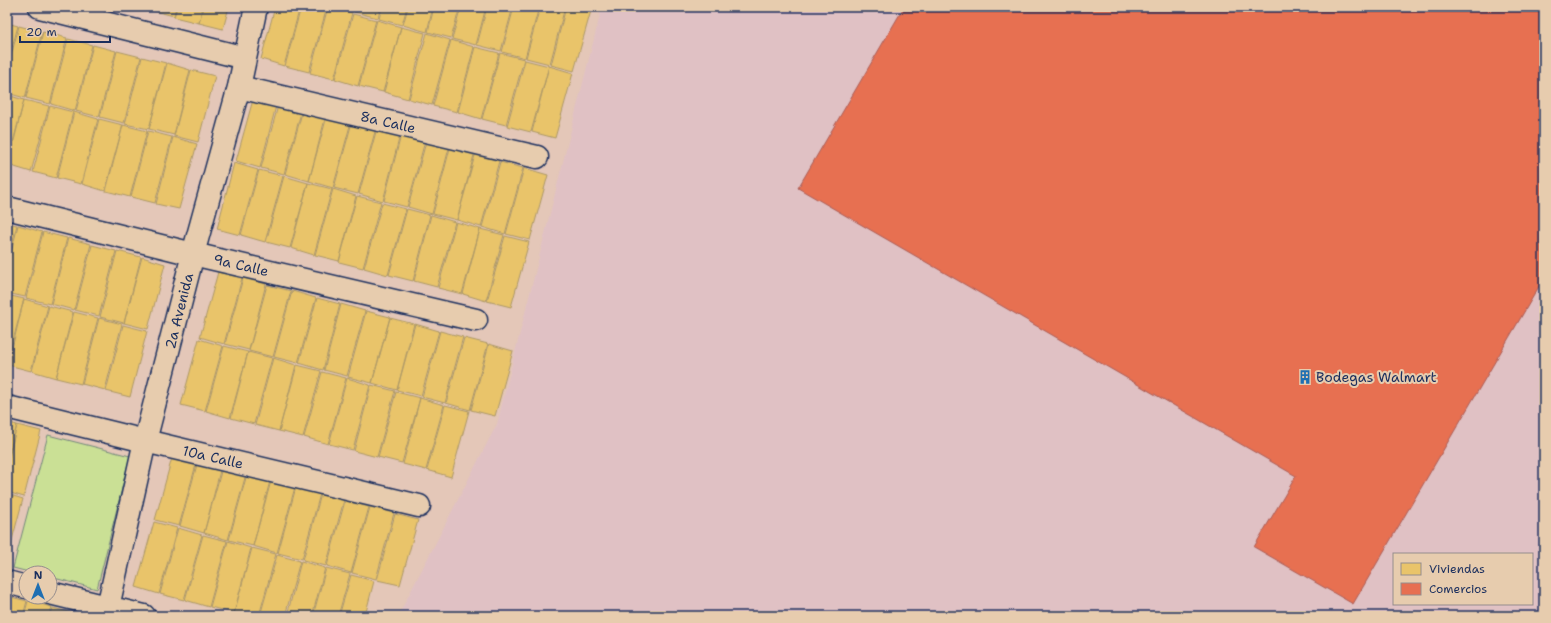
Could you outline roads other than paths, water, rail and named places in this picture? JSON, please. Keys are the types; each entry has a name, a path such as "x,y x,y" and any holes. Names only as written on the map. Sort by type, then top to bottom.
{"street":[{"path":"40,7 245,58"},
{"name":"2a Avenida","path":"107,612 146,441 193,254 239,87 256,7"},
{"name":"8a Calle","path":"239,87 537,157"},
{"name":"9a Calle","path":"7,208 193,254 476,320"},
{"name":"10a Calle","path":"7,407 419,506"},
{"path":"7,582 18,585"},
{"path":"58,596 107,612 144,616"}],"place":[{"name":"Bodegas Walmart","path":"1305,377"}]}
